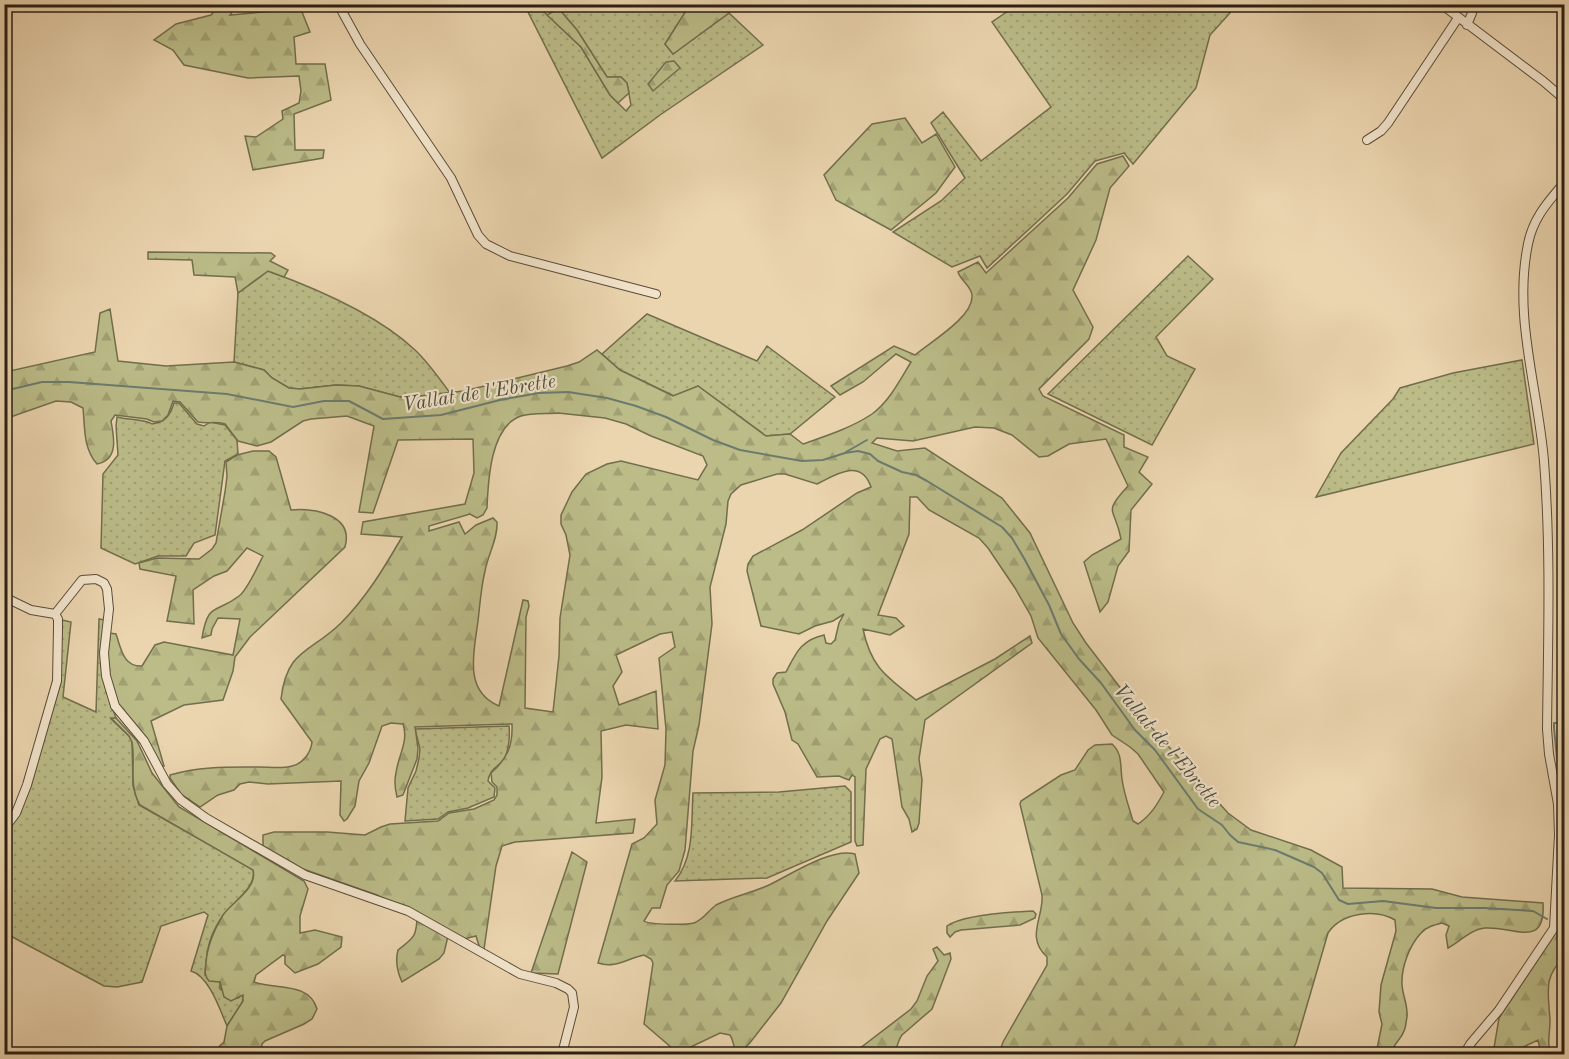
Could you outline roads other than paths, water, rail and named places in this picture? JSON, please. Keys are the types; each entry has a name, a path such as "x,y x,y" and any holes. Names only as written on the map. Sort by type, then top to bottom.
{"street":[{"path":"338,4 360,44 451,178 478,235 486,244 510,255 656,294"},
{"path":"1441,4 1544,81 1564,99"},
{"path":"1467,25 1473,13 1472,4"},
{"path":"1367,140 1381,131 1388,123 1458,18"},
{"path":"1464,1054 1499,1010 1554,928 1558,804 1547,729 1549,555 1539,412 1525,336 1523,282 1532,226 1540,212 1564,183"},
{"path":"55,614 82,580 96,579 104,583 109,595 104,653 112,697 121,715 144,741 167,784 181,800 206,818 305,875 408,912 520,974 556,983 568,989 574,999 574,1007 562,1054"},
{"path":"4,597 31,610 55,614"},
{"path":"4,829 16,813 27,785 57,681 58,619 55,614"}],"waterway":[{"name":"Vallat de l'Ebrette","path":"4,391 42,382 69,382 227,394 293,407 324,401 349,401 383,419 441,415 500,400 539,393 568,392 607,398 636,406 740,450 802,461 823,460 858,451 870,454 878,461 927,481 1002,527 1012,538 1025,560 1049,605 1061,634 1079,659 1101,683 1135,730 1155,750 1198,809 1222,825 1238,842 1275,850 1314,867 1322,873 1339,900 1348,904 1383,901 1436,908 1533,911 1547,919"},
{"name":"Vallat de l'Ebrette","path":"846,452 867,440"},
{"path":"1564,723 1554,723 1564,828"},
{"path":"1562,895 1564,829"},
{"name":"Vallat de l'Ebrette","path":"1559,918 1564,914"}]}
